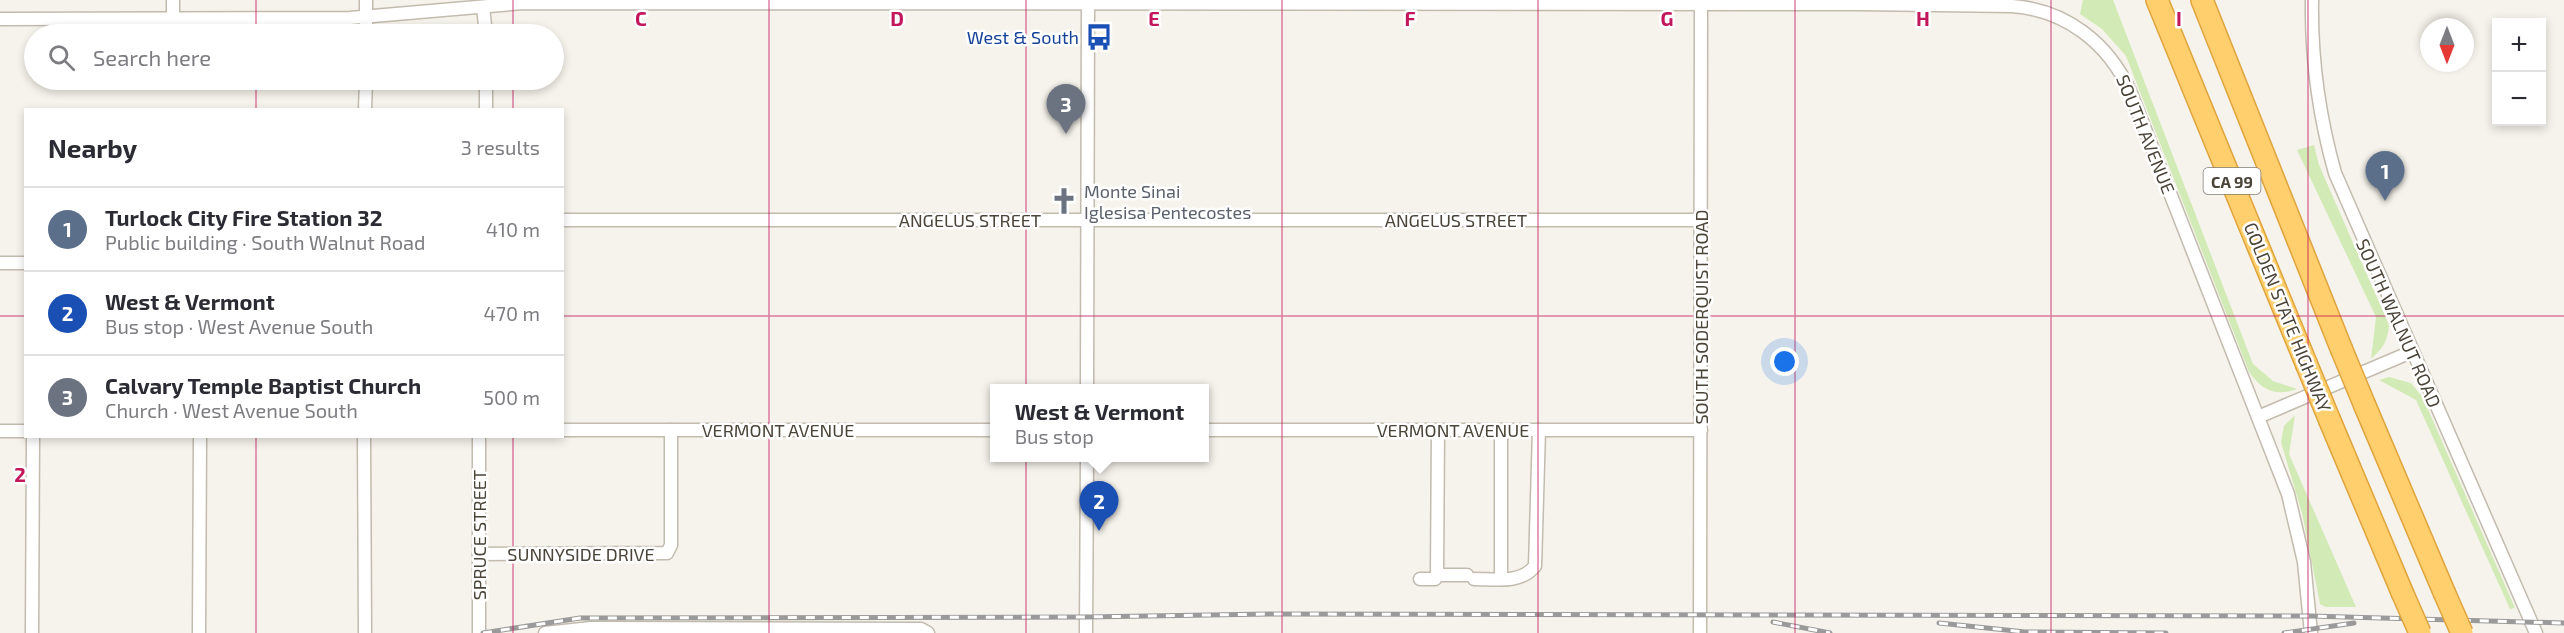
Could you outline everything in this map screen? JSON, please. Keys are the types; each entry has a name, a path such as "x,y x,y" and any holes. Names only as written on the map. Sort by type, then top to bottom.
{"highway":[{"name":"GOLDEN STATE HIGHWAY","path":"2157,0 2420,633"},
{"name":"GOLDEN STATE HIGHWAY","path":"2202,0 2341,348 2462,633"}],"street":[{"path":"173,0 173,19"},
{"path":"366,0 366,24"},
{"name":"SOUTH WALNUT ROAD","path":"2312,0 2317,91 2324,132 2335,173 2536,633"},
{"path":"1087,384 1088,2"},
{"name":"SOUTH AVENUE","path":"0,19 366,17 523,3 1701,2 2023,6 2061,18 2088,35 2115,62 2130,91 2258,417 2296,524 2307,583 2311,633"},
{"name":"SOUTH SODERQUIST ROAD","path":"1700,633 1701,2"},
{"path":"483,7 485,24"},
{"path":"365,108 366,90"},
{"path":"486,90 486,108"},
{"name":"ANGELUS STREET","path":"564,220 1701,220"},
{"path":"0,262 24,263"},
{"path":"2258,417 2412,352"},
{"path":"0,431 24,430"},
{"name":"VERMONT AVENUE","path":"564,430 990,430"},
{"name":"SUNNYSIDE DRIVE","path":"479,554 666,553 671,545 671,430"},
{"name":"VERMONT AVENUE","path":"1209,430 1701,430"},
{"path":"1437,575 1438,430"},
{"path":"1501,430 1501,579"},
{"path":"1420,579 1432,579 1437,575 1501,579 1522,577 1532,570 1536,562 1539,430"},
{"path":"32,633 33,438"},
{"path":"199,633 200,438"},
{"path":"364,438 365,633"},
{"name":"SPRUCE STREET","path":"478,633 479,438"},
{"path":"1086,462 1086,633"},
{"path":"545,633 584,628 749,631 921,628 928,632"}],"green space":[{"path":"2083,0 2113,0 2253,364 2273,381 2297,389 2282,392 2270,390 2259,383 2249,372 2126,56 2102,29 2080,14"},
{"path":"2314,145 2319,165 2389,325 2384,344 2371,359 2376,317 2297,150"},
{"path":"2389,377 2411,383 2423,398 2515,608 2510,609 2416,400 2379,380"},
{"path":"2295,415 2289,454 2356,607 2326,607 2320,604 2302,513 2281,442 2284,426"}],"railway":[{"path":"483,633 580,618 1086,617 1270,614 2310,616 2564,623"},
{"path":"1773,622 1830,633"},
{"path":"1939,623 2025,632 2166,633"},
{"path":"2284,633 2354,623"}],"place":[{"name":"West & South","path":"1099,37"},
{"name":"Calvary Temple Baptist Church","path":"1066,134"},
{"name":"Monte Sinai Iglesisa Pentecostes","path":"1064,201"},
{"name":"Turlock City Fire Station 32","path":"2385,201"},
{"name":"West & Vermont","path":"1099,531"}]}
